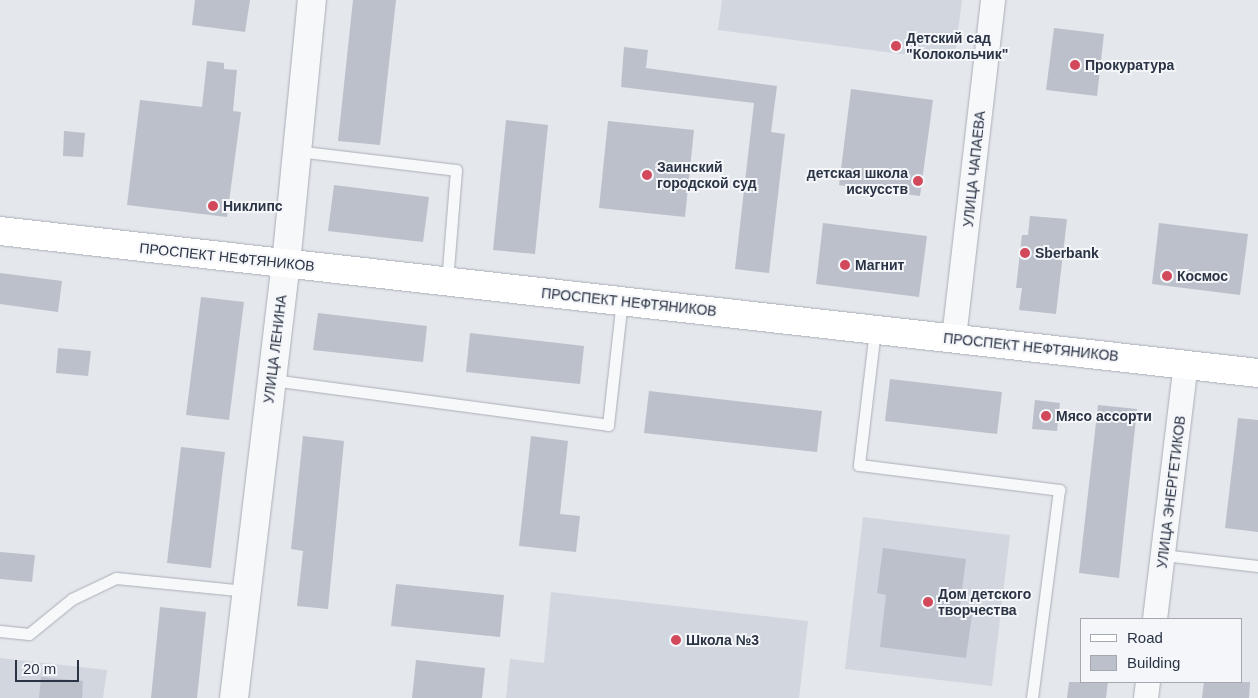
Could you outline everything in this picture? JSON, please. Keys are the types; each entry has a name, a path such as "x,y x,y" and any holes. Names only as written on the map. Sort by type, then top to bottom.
{"main road":[{"name":"ПРОСПЕКТ НЕФТЯНИКОВ","path":"0,232 1258,372"}],"street":[{"name":"УЛИЦА ЛЕНИНА","path":"234,698 286,264 312,0"},
{"name":"УЛИЦА ЧАПАЕВА","path":"954,338 993,0"},
{"name":"УЛИЦА ЭНЕРГЕТИКОВ","path":"1155,618 1186,364"},
{"path":"1146,698 1148,683"}],"lane":[{"path":"297,151 456,170 447,282"},
{"path":"272,380 608,425 622,301"},
{"path":"875,330 859,465 1059,490 1032,698"},
{"path":"1163,554 1258,566"},
{"path":"0,631 29,634 72,600 116,578 247,591"}],"shaded area":[{"name":"Детский сад \"Колокольчик\"","path":"722,0 962,0 954,61 718,30"},
{"name":"Дом детского творчества","path":"863,517 1010,535 992,686 845,669"},
{"name":"Школа №3","path":"551,592 808,621 799,698 506,698 510,659 544,663"},
{"path":"0,658 107,670 103,698 0,698"}],"building":[{"path":"195,0 250,0 245,32 192,25"},
{"path":"353,0 396,0 380,145 338,141"},
{"path":"1054,28 1104,34 1097,96 1046,90"},
{"path":"624,47 648,50 646,68 777,86 771,132 785,134 769,273 735,269 754,103 621,87"},
{"path":"207,61 224,63 224,69 237,70 233,111 241,112 227,217 127,205 140,100 202,107"},
{"path":"851,89 933,100 920,196 839,185"},
{"path":"506,120 548,125 535,254 493,250"},
{"path":"608,121 694,130 685,217 599,208"},
{"path":"64,131 85,133 83,157 63,156"},
{"path":"334,185 429,197 423,242 328,231"},
{"path":"1030,216 1067,219 1056,314 1019,310 1022,288 1016,288 1022,235 1028,235"},
{"path":"823,223 927,236 919,297 816,284"},
{"path":"1159,223 1248,234 1240,295 1152,284"},
{"path":"0,273 62,281 58,312 0,304"},
{"path":"201,297 244,302 229,420 186,415"},
{"path":"318,313 427,326 423,362 313,350"},
{"path":"470,333 584,346 580,384 466,372"},
{"path":"58,348 91,351 88,376 56,373"},
{"path":"890,379 1002,392 997,434 885,421"},
{"path":"649,391 822,411 817,452 644,433"},
{"path":"1035,400 1060,403 1057,431 1032,429"},
{"path":"1098,405 1137,409 1119,578 1079,573"},
{"path":"1238,418 1258,420 1258,532 1225,528"},
{"path":"303,436 344,441 328,609 297,606 303,551 291,549"},
{"path":"531,436 568,441 560,514 580,516 576,552 519,546"},
{"path":"181,447 225,452 211,568 167,563"},
{"path":"883,548 966,559 959,614 972,615 966,658 880,647 886,595 877,593"},
{"path":"0,552 35,555 32,582 0,579"},
{"path":"396,584 504,595 500,637 391,626"},
{"path":"160,607 206,612 197,698 151,698"},
{"path":"416,660 485,668 482,698 412,698"},
{"path":"41,677 83,681 82,698 39,698"},
{"path":"1069,682 1108,683 1106,698 1067,698"},
{"path":"1250,682 1249,698 1202,698 1204,683"}],"place":[{"name":"Детский сад \"Колокольчик\"","path":"896,46"},
{"name":"Прокуратура","path":"1075,65"},
{"name":"Заинский городской суд","path":"647,175"},
{"name":"детская школа искусств","path":"918,181"},
{"name":"Никлипс","path":"213,206"},
{"name":"Sberbank","path":"1025,253"},
{"name":"Магнит","path":"845,265"},
{"name":"Космос","path":"1167,276"},
{"name":"Мясо ассорти","path":"1046,416"},
{"name":"Дом детского творчества","path":"928,602"},
{"name":"Школа №3","path":"676,640"}]}
